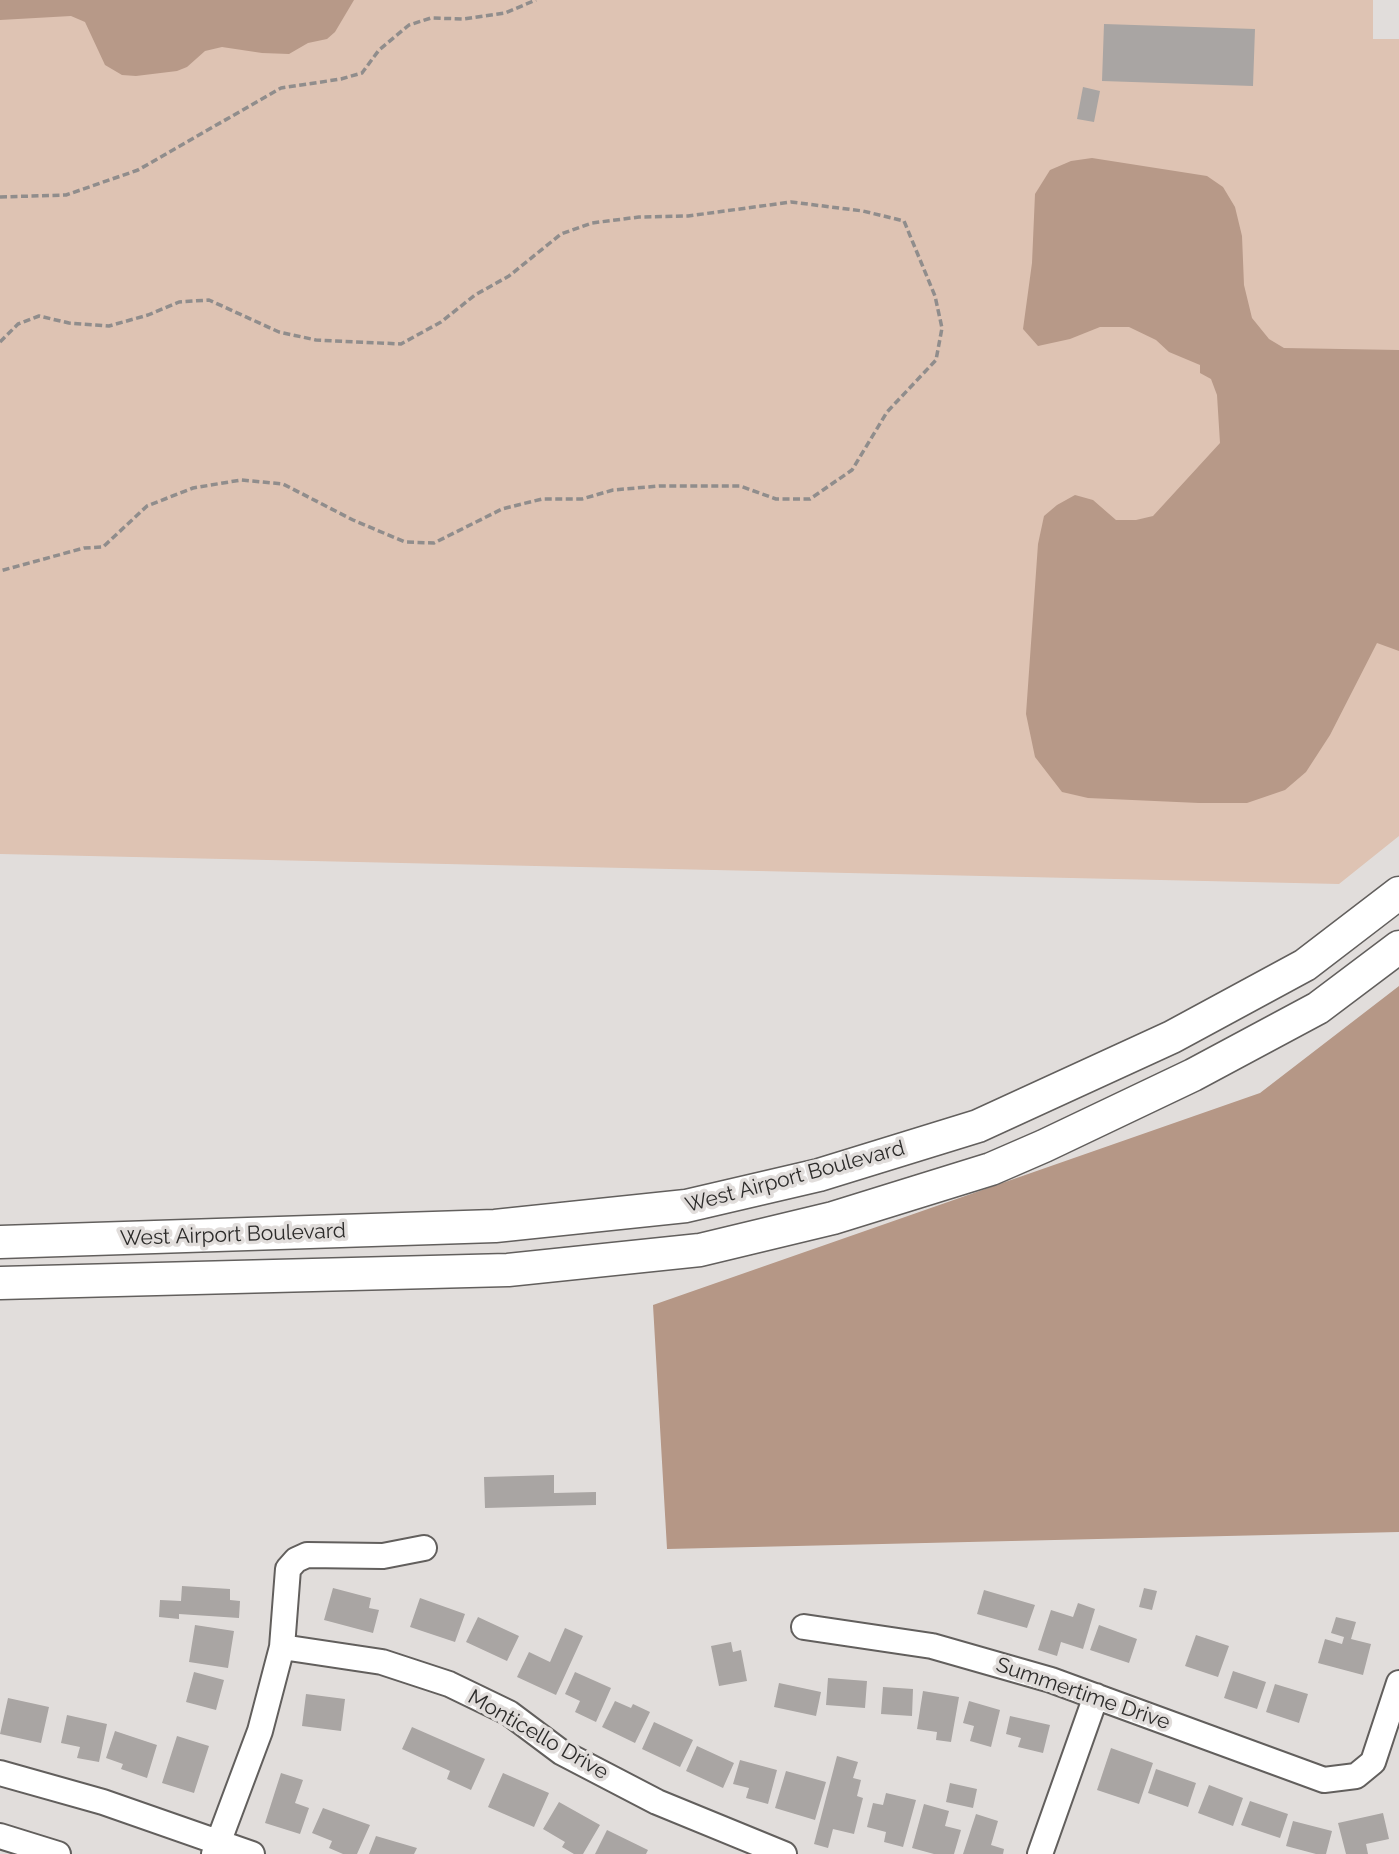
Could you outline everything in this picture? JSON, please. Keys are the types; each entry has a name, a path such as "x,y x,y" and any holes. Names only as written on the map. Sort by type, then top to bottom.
{"main road":[{"name":"West Airport Boulevard","path":"0,1242 495,1226 577,1220 686,1206 819,1175 978,1126 1172,1037 1305,965 1399,893"},
{"name":"West Airport Boulevard","path":"0,1283 508,1270 700,1250 833,1218 991,1169 1193,1075 1318,1008 1399,947"},
{"path":"1172,1037 1193,1075"},
{"path":"819,1175 833,1218"},
{"path":"176,1237 178,1280"}],"street":[{"path":"216,1847 260,1731 282,1647 288,1569 296,1560 307,1555 383,1556 424,1548"},
{"name":"Summertime Drive","path":"804,1627 932,1646 1051,1680 1324,1780 1356,1776 1373,1762 1399,1683"},
{"name":"Monticello Drive","path":"282,1647 382,1662 449,1684 509,1713 561,1752 657,1802 784,1854"},
{"path":"1040,1854 1096,1696"},
{"path":"0,1773 103,1802 216,1847 252,1854"},
{"path":"0,1836 58,1854"}],"path":[{"path":"0,197 66,195 138,170 281,88 362,73 379,50 409,25 431,18 464,19 505,13 536,0"},
{"path":"0,342 18,324 39,316 69,323 108,326 148,315 179,302 209,300 279,332 316,340 401,344 441,322 475,295 509,275 561,234 592,223 639,217 688,216 791,202 863,211 904,222 935,296 942,328 936,360 887,412 852,470 810,499 776,499 740,486 659,486 613,490 582,499 542,499 502,509 434,543 405,542 353,520 283,484 241,480 193,488 146,506 103,547 84,548 0,571"}],"shaded area":[{"path":"0,0 1373,0 1373,39 1399,39 1399,836 1339,884 0,854"},
{"path":"0,0 354,0 335,32 327,39 308,43 289,54 222,47 205,51 187,67 177,71 136,76 122,75 105,65 85,22 71,16 0,20"},
{"path":"1092,158 1207,176 1223,187 1235,207 1242,236 1244,285 1252,318 1269,339 1284,348 1399,350 1399,651 1377,643 1330,735 1306,772 1285,790 1247,803 1088,798 1062,792 1035,757 1026,714 1038,544 1044,516 1075,495 1093,500 1116,520 1136,520 1153,516 1220,443 1217,395 1211,379 1200,373 1200,365 1169,352 1156,340 1129,327 1100,327 1070,339 1038,346 1023,329 1032,263 1035,194 1050,170 1071,161"},
{"path":"1399,986 1399,1532 667,1549 653,1305 1260,1093"}],"building":[{"path":"1104,24 1255,29 1253,86 1102,81"},
{"path":"1083,87 1100,91 1094,122 1077,119"},
{"path":"554,1475 554,1493 596,1492 596,1505 485,1508 484,1477"},
{"path":"182,1586 230,1589 230,1600 240,1601 239,1618 179,1614 179,1619 159,1617 160,1600 181,1601"},
{"path":"333,1588 371,1598 369,1608 379,1610 373,1633 324,1620"},
{"path":"1144,1588 1157,1591 1152,1610 1139,1607"},
{"path":"984,1590 1035,1605 1027,1628 977,1614"},
{"path":"420,1598 465,1614 455,1642 410,1627"},
{"path":"1078,1603 1095,1609 1083,1649 1061,1642 1057,1656 1038,1650 1051,1610 1073,1617"},
{"path":"478,1617 519,1636 507,1661 466,1642"},
{"path":"1336,1617 1356,1622 1351,1639 1371,1644 1363,1675 1318,1663 1325,1639 1342,1644 1344,1637 1331,1633"},
{"path":"195,1625 234,1631 228,1668 189,1662"},
{"path":"1099,1625 1137,1639 1129,1663 1090,1650"},
{"path":"565,1628 583,1636 556,1695 517,1677 529,1652 550,1662"},
{"path":"1196,1635 1229,1646 1218,1677 1185,1666"},
{"path":"731,1642 733,1652 741,1650 747,1681 719,1686 711,1646"},
{"path":"1233,1671 1266,1682 1257,1709 1224,1698"},
{"path":"194,1672 224,1680 216,1710 186,1702"},
{"path":"575,1672 611,1688 596,1722 575,1712 580,1701 565,1694"},
{"path":"828,1678 867,1681 865,1708 826,1705"},
{"path":"779,1683 821,1692 816,1716 774,1707"},
{"path":"1275,1684 1308,1694 1299,1723 1266,1712"},
{"path":"883,1687 913,1689 912,1716 881,1714"},
{"path":"923,1691 959,1697 951,1742 936,1740 937,1732 917,1729"},
{"path":"306,1694 345,1699 341,1731 302,1726"},
{"path":"8,1698 49,1707 41,1743 0,1734"},
{"path":"615,1701 631,1708 633,1704 650,1712 635,1743 602,1727"},
{"path":"969,1701 1000,1710 991,1747 970,1741 974,1726 963,1723"},
{"path":"67,1715 107,1724 99,1762 77,1758 80,1747 61,1743"},
{"path":"1010,1716 1050,1725 1043,1753 1018,1747 1021,1738 1006,1734"},
{"path":"654,1722 693,1740 680,1767 642,1749"},
{"path":"412,1727 485,1759 471,1790 447,1779 450,1771 402,1749"},
{"path":"115,1731 157,1745 147,1778 121,1769 123,1764 106,1758"},
{"path":"177,1736 209,1746 194,1793 162,1783"},
{"path":"697,1746 734,1763 723,1788 686,1771"},
{"path":"1111,1748 1153,1763 1139,1804 1097,1790"},
{"path":"837,1756 858,1762 853,1778 861,1780 857,1796 863,1798 854,1834 833,1829 828,1848 814,1844"},
{"path":"740,1760 777,1770 768,1804 746,1798 749,1788 733,1784"},
{"path":"1156,1769 1196,1783 1188,1807 1148,1793"},
{"path":"786,1771 826,1782 815,1820 775,1808"},
{"path":"281,1773 303,1780 295,1803 309,1808 300,1834 265,1823"},
{"path":"503,1773 549,1793 534,1827 488,1807"},
{"path":"950,1783 977,1789 973,1808 946,1802"},
{"path":"1209,1785 1243,1798 1233,1826 1198,1813"},
{"path":"886,1793 916,1800 903,1847 884,1842 886,1832 867,1827 873,1803 883,1805"},
{"path":"1250,1801 1288,1814 1280,1838 1241,1825"},
{"path":"559,1802 600,1825 583,1854 574,1854 562,1847 565,1842 543,1829"},
{"path":"924,1804 949,1811 945,1826 961,1830 954,1854 934,1854 912,1848"},
{"path":"323,1808 370,1825 357,1854 343,1854 329,1848 332,1841 312,1833"},
{"path":"1383,1813 1389,1839 1366,1844 1368,1854 1346,1854 1338,1823"},
{"path":"976,1814 998,1821 991,1845 1004,1849 1003,1854 963,1854"},
{"path":"1293,1821 1332,1831 1326,1854 1286,1846"},
{"path":"607,1830 648,1850 646,1854 595,1854"},
{"path":"376,1836 417,1848 414,1854 369,1854"}]}
